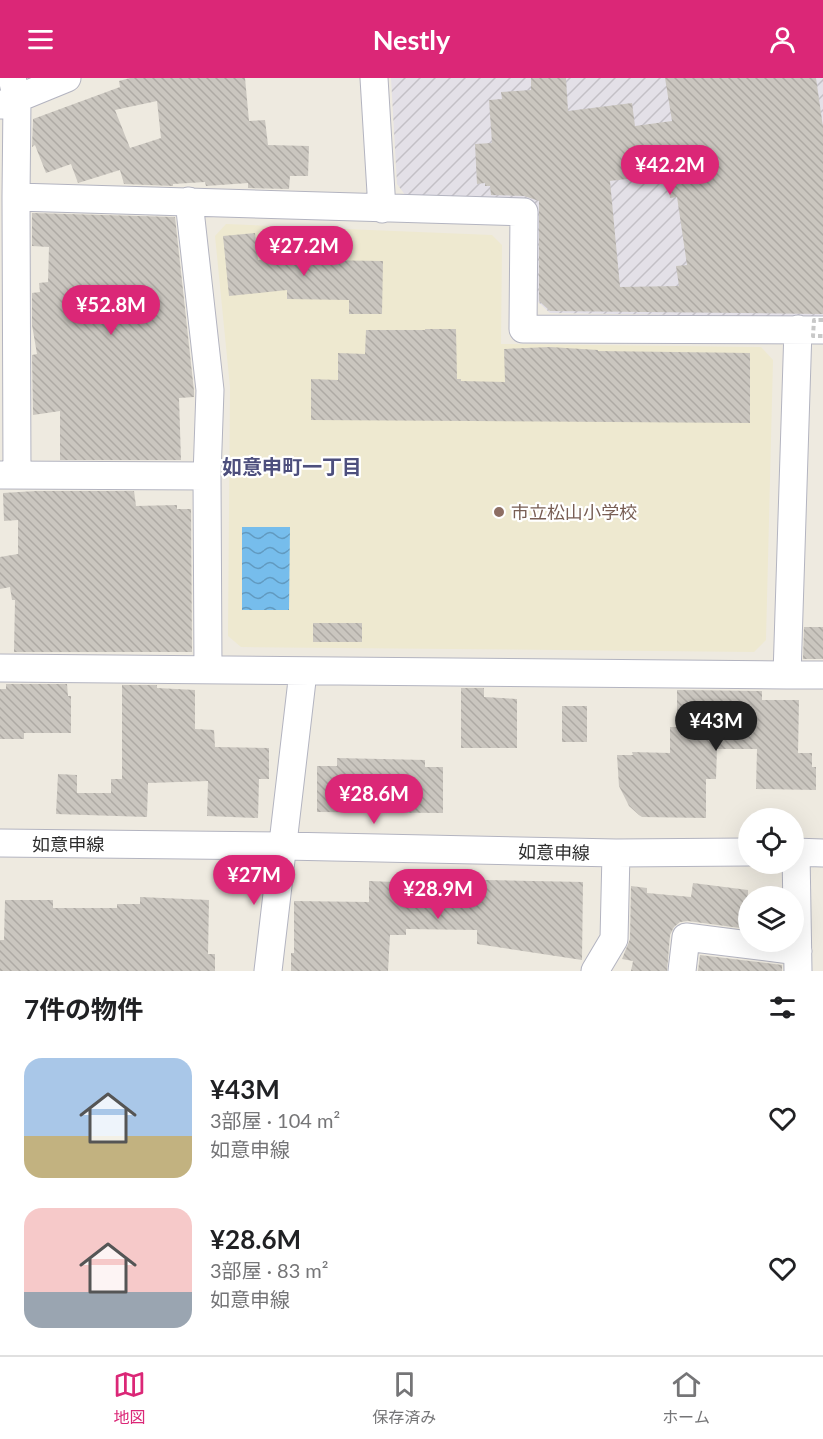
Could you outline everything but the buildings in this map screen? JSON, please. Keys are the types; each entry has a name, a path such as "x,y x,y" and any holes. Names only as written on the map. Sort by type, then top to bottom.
{"street":[{"path":"67,78 10,94 16,197 9,475 207,476"},
{"path":"374,78 382,209"},
{"path":"16,197 524,212 524,329 817,329 787,675"},
{"path":"189,201 210,390 207,476 208,669"},
{"path":"0,668 823,675"},
{"path":"268,971 303,672"},
{"name":"如意申線","path":"0,843 616,853 738,852"},
{"path":"804,852 823,853"},
{"path":"596,971 614,939 616,853"},
{"path":"682,971 686,937 798,961 796,874"}],"shaded area":[{"path":"391,78 823,78 823,317 550,313 536,300 536,205 406,196 397,184"},
{"name":"市立松山小学校","path":"226,224 492,235 502,245 501,344 761,347 773,360 766,640 754,652 241,647 228,636 230,387 215,236"}],"water":[{"path":"242,527 290,527 289,610 242,610"}],"place":[{"name":"市立松山小学校","path":"499,512"}],"district":[{"name":"如意申町一丁目","path":"292,466"}]}
